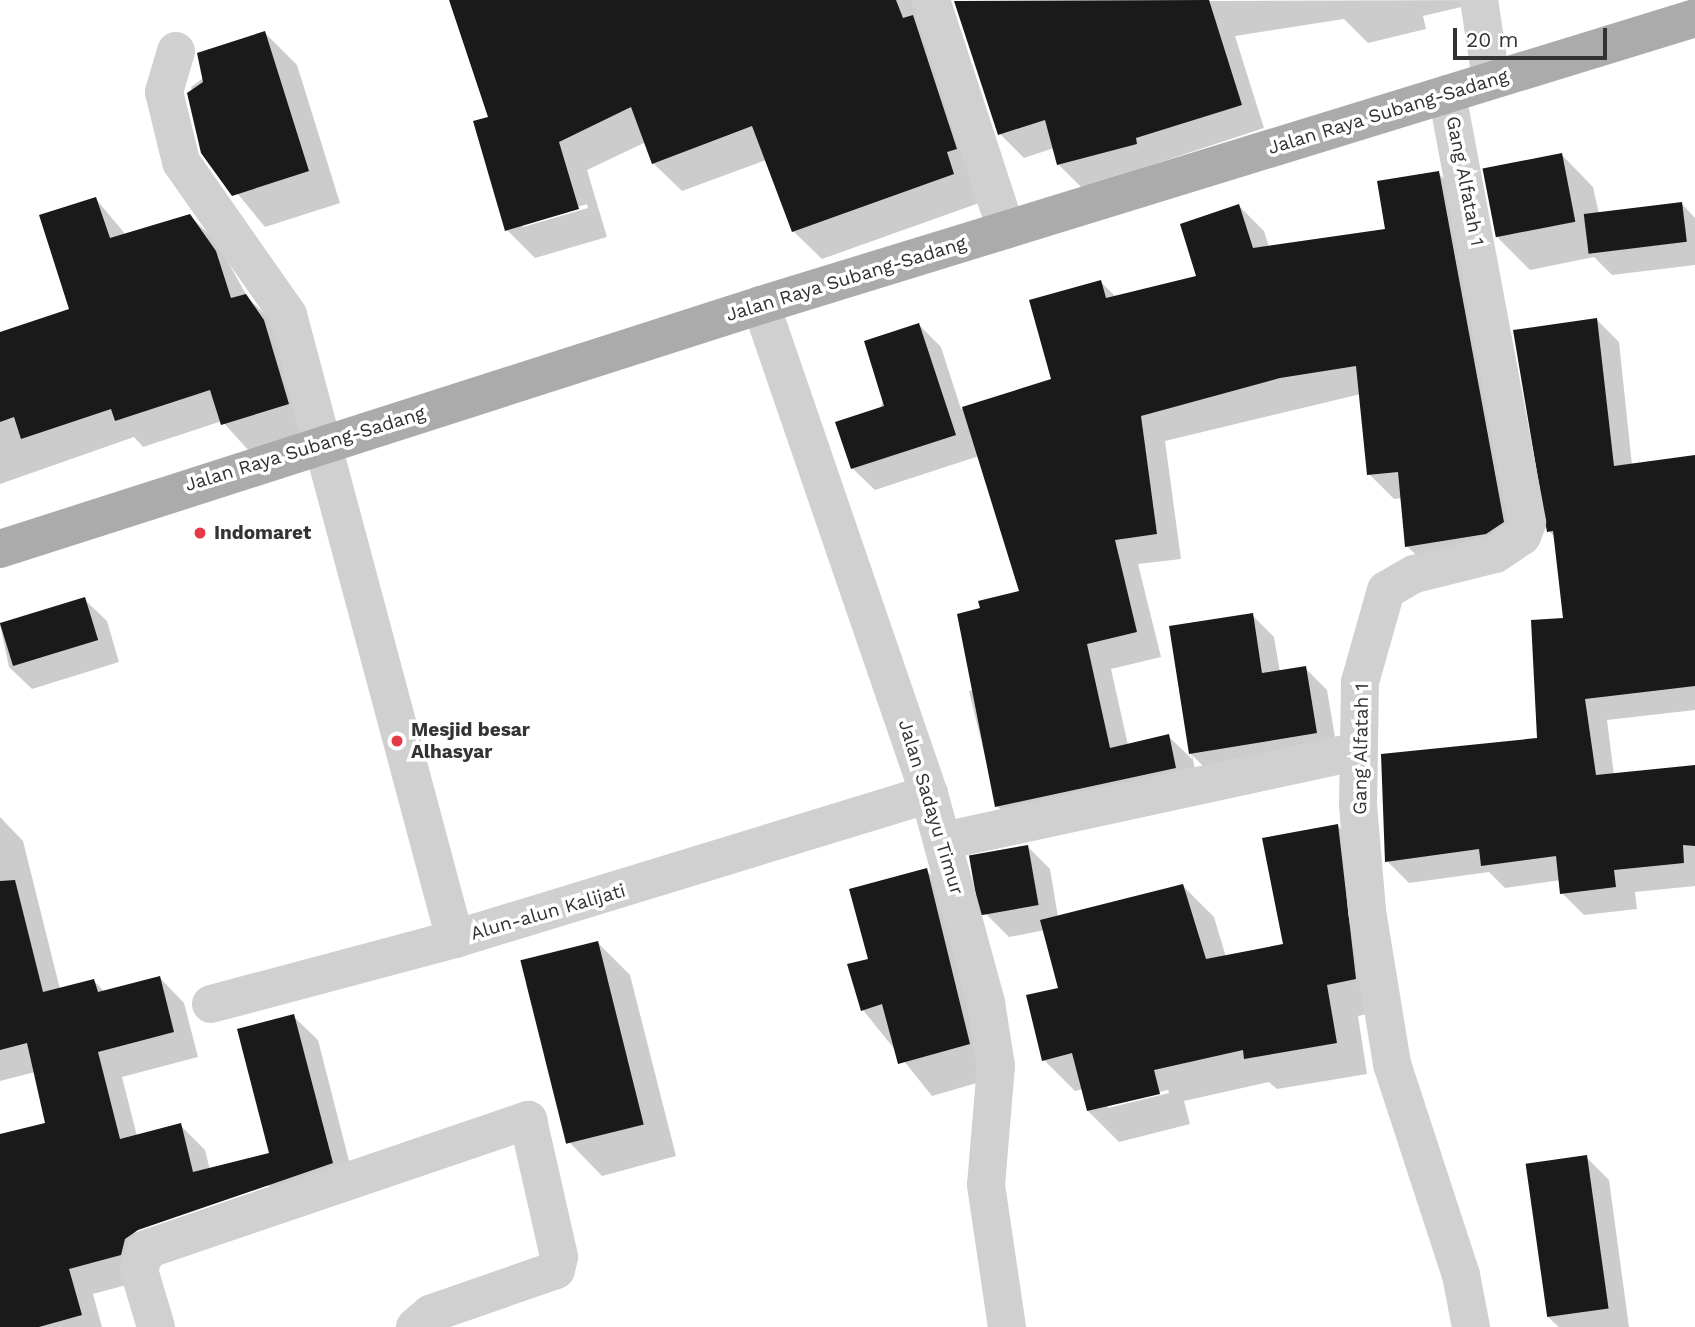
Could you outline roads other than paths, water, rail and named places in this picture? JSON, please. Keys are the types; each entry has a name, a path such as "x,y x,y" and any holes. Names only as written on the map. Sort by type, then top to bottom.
{"main road":[{"name":"Jalan Raya Subang-Sadang","path":"0,549 761,305 1695,18"}],"street":[{"path":"932,0 1006,229"},
{"path":"1479,0 1491,79"},
{"name":"Alun-alun Kalijati","path":"176,51 164,92 181,162 288,315 327,443 455,939 929,794"},
{"name":"Gang Alfatah 1","path":"1447,94 1527,523 1522,536 1495,554 1414,574 1386,590 1360,682 1357,751 1367,911 1392,1064 1461,1275 1471,1327"},
{"name":"Jalan Sadayu Timur","path":"761,305 929,794 994,1039 986,1185 1007,1327"},
{"path":"943,841 1357,751"},
{"path":"211,1004 455,939"},
{"path":"156,1327 139,1270 146,1250 528,1120 559,1257 556,1270 430,1314 415,1327"}],"place":[{"name":"Indomaret","path":"200,533"},
{"name":"Mesjid besar Alhasyar","path":"397,741"}]}
